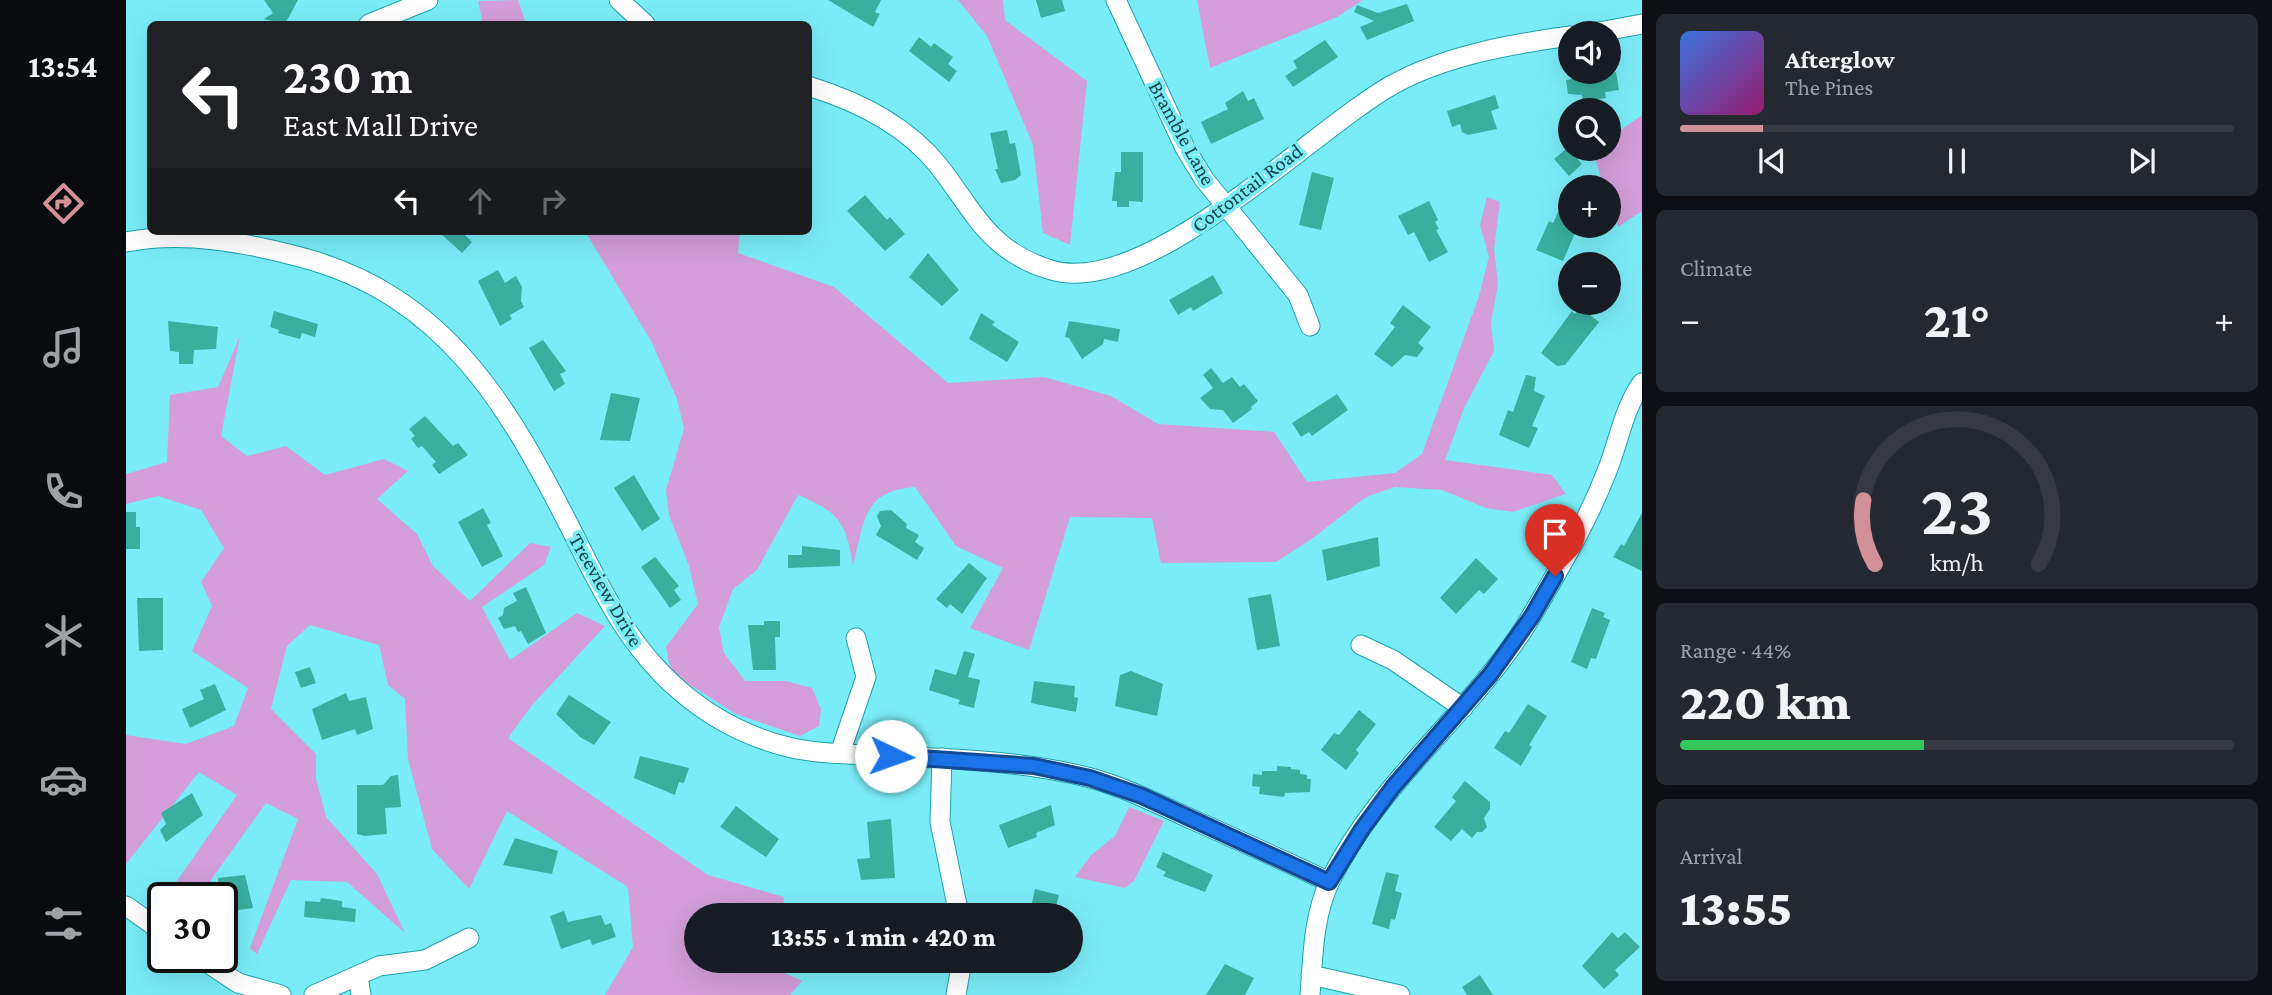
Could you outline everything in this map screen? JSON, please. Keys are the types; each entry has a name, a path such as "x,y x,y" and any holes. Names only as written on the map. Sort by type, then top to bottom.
{"street":[{"path":"376,21 428,0"},
{"path":"619,0 642,21"},
{"name":"Bramble Lane","path":"1116,0 1185,148 1227,207 1298,295 1310,326"},
{"path":"1621,28 1642,24"},
{"name":"Cottontail Road","path":"812,88 861,106 909,138 937,163 990,236 1019,260 1055,272 1091,272 1141,257 1187,233 1227,207 1345,114 1394,84 1440,62 1558,38"},
{"name":"Treeview Drive","path":"126,242 187,235"},
{"name":"Treeview Drive","path":"201,235 316,261 365,279 409,306 460,352 504,407 534,455 598,584 647,659 710,715 790,748 1034,766 1090,778 1142,796 1329,882"},
{"path":"1400,995 1310,985 1316,924 1329,882 1362,829 1393,787 1463,708 1532,616 1578,536 1642,383"},
{"path":"840,753 866,677 856,638"},
{"path":"1361,645 1393,660 1463,708"},
{"path":"942,758 940,822 957,903"},
{"path":"126,906 147,921"},
{"path":"314,995 360,986 379,966 425,960 470,938"},
{"path":"222,973 238,984 281,995"},
{"path":"956,995 960,973"}],"shaded area":[{"path":"518,0 525,21 482,21 478,1"},
{"path":"958,0 1003,0 1005,20 1087,81 1070,245 1043,233 1033,145 987,36"},
{"path":"1197,0 1363,0 1337,17 1210,68"},
{"path":"1642,115 1642,211 1621,225 1621,175 1600,175 1596,161 1621,161 1621,130"},
{"path":"1487,197 1500,202 1494,249 1498,284 1491,322 1494,351 1464,408 1445,460 1552,475 1566,494 1513,512 1486,508 1442,490 1395,487 1366,497 1313,538 1276,562 1161,563 1152,518 1070,517 1029,650 970,628 1003,568 956,546 915,487 898,490 875,502 864,522 853,565 847,538 838,520 823,507 798,495 757,570 733,589 719,627 724,653 745,681 786,681 812,688 821,709 819,726 800,736 736,714 671,673 666,647 698,604 689,566 669,515 666,490 684,429 677,399 651,341 587,235 740,235 738,253 834,287 948,383 1044,377 1111,396 1158,424 1274,432 1307,482 1395,473 1422,454 1479,296 1489,257 1480,225"},
{"path":"240,336 221,436 247,456 286,446 325,475 384,459 408,471 377,499 417,534 433,566 470,601 530,543 551,547 544,565 482,607 510,660 577,613 605,626 533,704 508,738 708,875 784,897 783,903 684,903 684,973 785,973 802,981 790,995 605,995 633,947 628,887 507,811 469,889 432,849 408,759 405,699 388,685 379,645 310,625 287,646 271,709 316,754 316,779 326,817 377,874 405,933 347,882 291,880 257,954 250,948 298,819 266,803 209,882 176,882 237,795 199,772 126,864 126,735 186,744 234,726 248,688 192,651 212,606 201,582 224,548 201,510 158,496 126,504 126,474 167,462 170,395 218,387"},
{"path":"1129,807 1164,821 1134,881 1125,888 1075,877 1091,855 1115,836"}],"building":[{"path":"264,0 298,0 287,21 264,19 273,13"},
{"path":"828,0 881,0 875,12 880,14 873,27"},
{"path":"1036,0 1062,0 1065,11 1041,18"},
{"path":"1407,4 1414,21 1367,40 1360,27 1374,21 1354,12 1357,5 1378,13"},
{"path":"919,37 931,47 934,43 953,57 948,64 957,71 949,82 909,51"},
{"path":"1325,40 1338,57 1293,87 1285,76 1297,68 1293,61"},
{"path":"1567,84 1618,84 1619,90 1605,92 1606,98 1582,98 1582,95 1568,94"},
{"path":"1243,91 1248,101 1254,98 1264,119 1211,144 1201,122 1228,109 1225,103"},
{"path":"1495,95 1499,108 1491,111 1497,129 1468,135 1462,132 1460,124 1452,127 1447,111"},
{"path":"1007,130 1010,144 1015,143 1021,175 1015,180 1001,183 995,169 998,169 990,133"},
{"path":"1121,152 1143,152 1143,202 1129,201 1129,207 1117,207 1117,201 1112,201 1115,172 1121,172"},
{"path":"1558,156 1558,161 1579,161 1582,164 1568,175 1554,159"},
{"path":"1312,172 1334,178 1321,230 1299,225"},
{"path":"865,195 887,220 890,217 905,234 885,251 847,211"},
{"path":"1429,201 1438,220 1435,222 1439,229 1436,230 1448,252 1429,262 1414,232 1408,235 1398,216"},
{"path":"1558,212 1558,238 1573,238 1567,252 1558,252 1558,259 1536,250 1549,221 1553,223"},
{"path":"442,235 465,235 472,242 462,253"},
{"path":"928,253 959,290 942,306 909,277"},
{"path":"498,270 505,283 516,276 522,287 521,301 524,307 510,315 512,319 500,326 478,281"},
{"path":"1213,275 1223,293 1193,311 1191,307 1178,315 1169,300"},
{"path":"1403,305 1431,327 1418,343 1424,348 1417,357 1405,355 1392,367 1374,354 1395,327 1390,323"},
{"path":"274,311 318,324 315,337 302,333 300,339 278,333 279,330 270,327"},
{"path":"981,313 995,322 992,325 1019,342 1007,362 969,339"},
{"path":"1569,315 1590,315 1599,322 1565,365 1557,366 1541,353"},
{"path":"168,321 218,327 216,349 194,350 193,364 179,364 179,352 170,351"},
{"path":"1069,321 1120,329 1118,342 1104,339 1103,344 1082,359 1069,338 1065,337"},
{"path":"543,340 566,371 560,374 565,384 554,391 529,348"},
{"path":"1211,368 1223,383 1232,377 1240,387 1244,384 1258,401 1233,423 1223,410 1210,409 1200,398 1213,388 1203,375"},
{"path":"1526,375 1536,377 1534,391 1545,396 1532,426 1538,428 1529,448 1499,435 1508,410 1513,412"},
{"path":"611,393 640,398 630,441 600,440"},
{"path":"1337,394 1348,410 1312,436 1309,432 1301,437 1292,423"},
{"path":"425,416 453,446 458,443 468,455 439,474 432,465 436,462 422,446 418,448 411,439 415,436 409,429"},
{"path":"634,475 660,519 642,531 614,488"},
{"path":"483,508 491,523 487,525 503,556 482,567 458,522"},
{"path":"891,510 907,524 906,528 919,535 915,542 924,548 917,560 876,535 881,526 877,516 880,511"},
{"path":"126,512 136,512 136,527 140,527 140,549 126,549"},
{"path":"1642,513 1642,571 1613,557 1621,544 1624,546"},
{"path":"1378,537 1380,566 1327,581 1322,550"},
{"path":"802,546 840,550 840,566 788,568 788,555 802,555"},
{"path":"655,557 679,586 674,590 681,600 670,608 641,567"},
{"path":"1476,558 1498,579 1484,594 1479,590 1456,614 1440,598"},
{"path":"969,563 987,578 962,614 950,604 947,608 936,599"},
{"path":"526,587 546,633 528,644 521,631 518,632 515,626 504,629 498,618 503,615 504,608 517,601 513,593"},
{"path":"1271,594 1280,646 1257,650 1248,598"},
{"path":"137,598 163,598 163,650 139,651"},
{"path":"1592,608 1605,613 1603,617 1610,620 1596,659 1591,658 1587,669 1571,662"},
{"path":"764,621 780,621 780,637 775,637 776,670 753,670 748,625 764,625"},
{"path":"964,651 975,654 968,677 980,680 974,708 958,704 960,700 929,690 935,669 956,675"},
{"path":"310,667 316,683 301,688 295,672"},
{"path":"1131,671 1163,684 1157,716 1115,706 1120,675"},
{"path":"1034,681 1075,686 1074,697 1078,698 1076,712 1031,703"},
{"path":"215,684 226,710 190,728 182,709 204,699 200,690"},
{"path":"346,693 349,701 366,697 373,729 357,735 355,729 322,740 312,709"},
{"path":"569,695 611,722 594,745 580,737 556,714"},
{"path":"1528,704 1547,716 1529,745 1532,747 1521,766 1494,748 1505,731 1509,733"},
{"path":"1359,710 1376,724 1356,750 1359,753 1346,770 1321,750 1334,733 1339,735"},
{"path":"640,756 689,768 684,783 679,782 675,795 634,778"},
{"path":"1277,766 1291,767 1300,770 1300,774 1307,775 1307,779 1311,779 1310,792 1285,793 1284,797 1259,794 1260,787 1252,786 1253,774 1262,775 1262,771 1277,771"},
{"path":"398,775 401,807 385,808 387,834 357,834 357,785 383,785 391,776"},
{"path":"1465,781 1490,802 1490,809 1484,818 1487,827 1472,838 1462,829 1451,841 1434,827 1456,801 1452,797"},
{"path":"192,793 203,815 166,842 160,830 166,824 161,813"},
{"path":"1051,805 1055,825 1036,833 1037,837 1008,848 999,825"},
{"path":"736,806 779,839 766,857 720,827"},
{"path":"891,819 895,878 861,880 857,859 870,858 867,822"},
{"path":"515,838 558,851 552,874 503,865"},
{"path":"1163,852 1213,875 1205,892 1163,876 1166,872 1156,867"},
{"path":"1386,872 1399,875 1395,891 1402,893 1395,920 1391,919 1389,929 1372,924"},
{"path":"245,875 253,908 238,910 238,882 218,882 218,878"},
{"path":"1035,889 1059,895 1057,903 1032,903"},
{"path":"321,898 342,901 342,907 356,909 355,922 304,917 305,901 320,902"},
{"path":"564,911 568,922 601,915 605,925 611,923 616,937 592,945 590,939 561,949 550,916"},
{"path":"1612,932 1618,938 1625,932 1640,947 1615,970 1619,975 1604,989 1582,966"},
{"path":"1225,964 1254,978 1245,995 1206,995"},
{"path":"1480,975 1493,995 1467,995 1462,987"}],"route":[{"path":"891,756 1034,766 1090,778 1142,796 1329,882 1362,829 1393,787 1490,675 1532,616 1555,576"}]}
